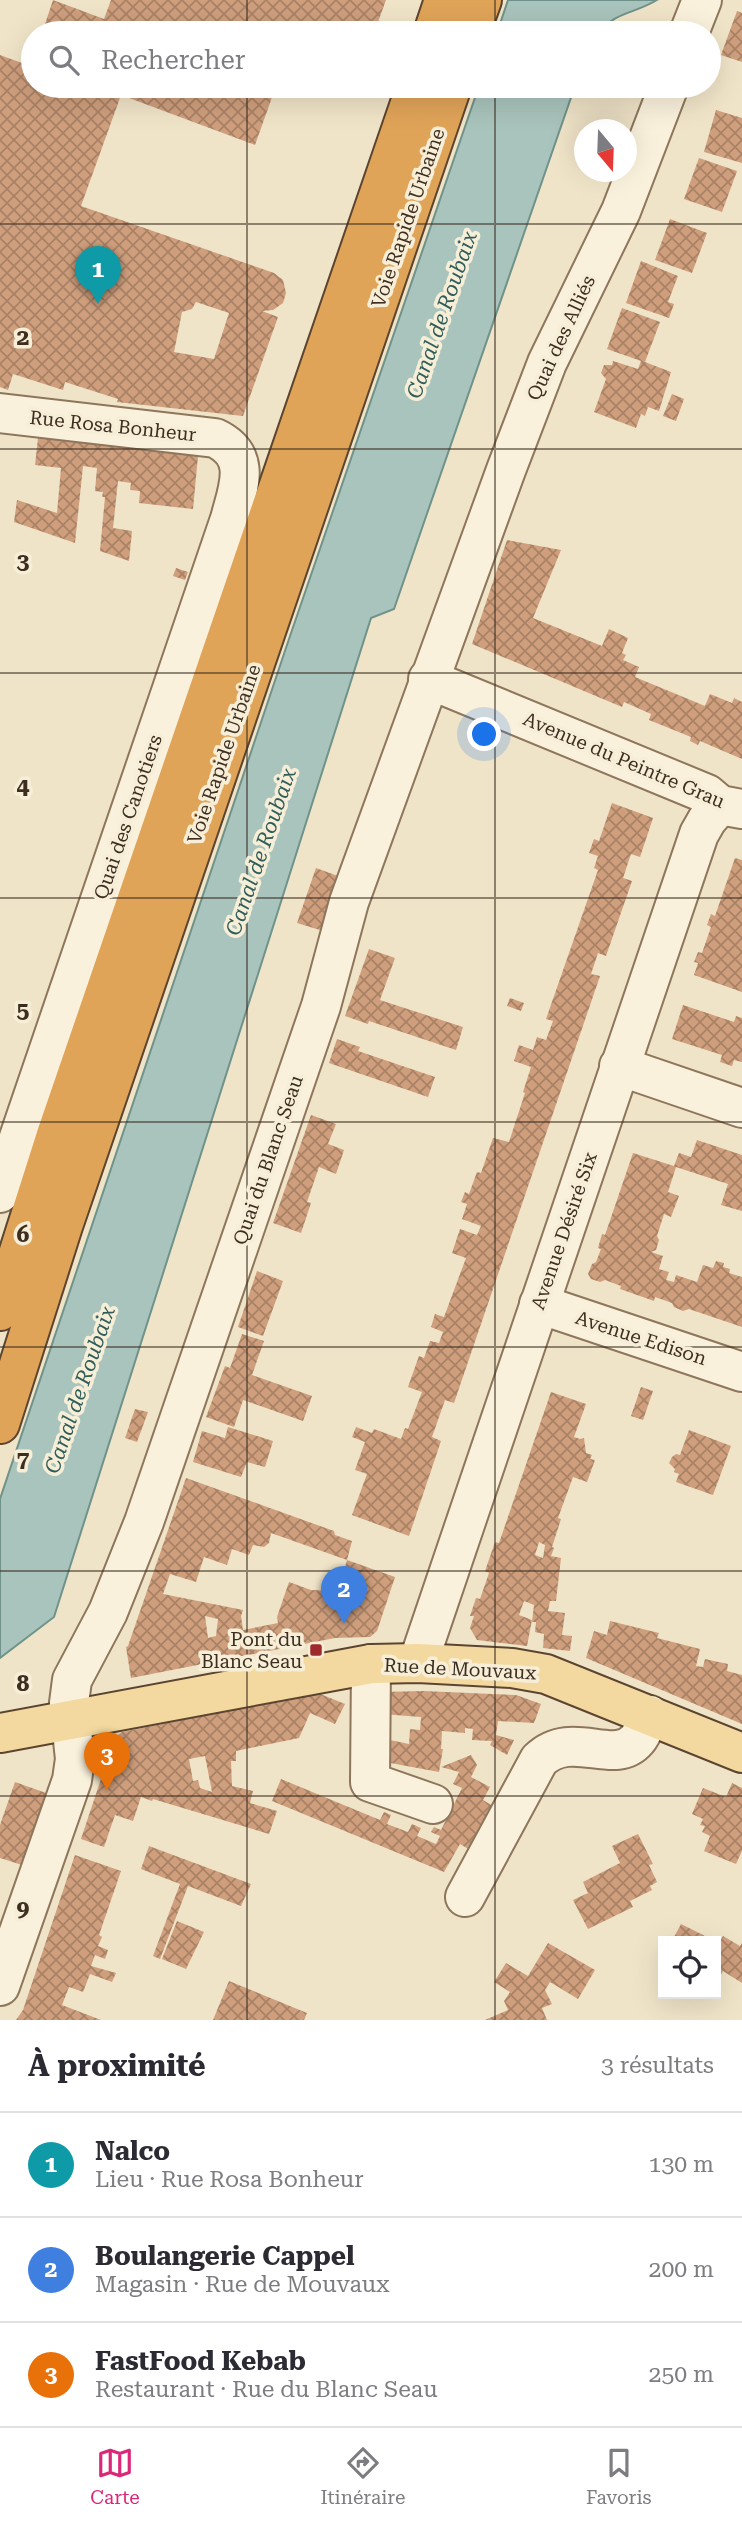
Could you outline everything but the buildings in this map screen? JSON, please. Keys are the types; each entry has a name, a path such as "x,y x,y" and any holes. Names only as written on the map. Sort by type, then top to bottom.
{"highway":[{"path":"437,21 444,0"},
{"path":"474,21 482,0"},
{"name":"Voie Rapide Urbaine","path":"0,1311 70,1096 412,98"},
{"name":"Voie Rapide Urbaine","path":"0,1424 76,1187 449,98"}],"main road":[{"name":"Rue de Mouvaux","path":"0,1733 371,1664 418,1663 512,1668 546,1674 742,1754"}],"street":[{"path":"694,21 702,0"},
{"name":"Quai des Alliés","path":"460,594 547,363 621,211 664,98"},
{"name":"Rue Rosa Bonheur","path":"0,413 199,435 225,443"},
{"name":"Quai des Canotiers","path":"0,1193 230,519 240,468 237,458 225,443"},
{"name":"Quai du Blanc Seau","path":"0,1986 72,1780 75,1759 69,1703 72,1680 108,1612 144,1522 321,1006 349,902 460,594"},
{"name":"Avenue du Peintre Grau","path":"429,679 707,794 731,807"},
{"name":"Avenue Désiré Six","path":"418,1663 699,834 706,820 731,807"},
{"path":"620,1066 742,1108"},
{"name":"Avenue Edison","path":"539,1304 742,1372"},
{"path":"371,1664 370,1782 433,1804"},
{"path":"465,1897 539,1760 552,1749 569,1746 624,1749 637,1741 650,1715"}],"water":[{"path":"508,0 657,0 612,21 501,21"},
{"name":"Canal de Roubaix","path":"475,98 571,98 394,609 371,618 54,1617 0,1658 0,1499 289,639"}],"place":[{"name":"Nalco","path":"98,304"},
{"name":"Boulangerie Cappel","path":"344,1624"},
{"name":"Pont du Blanc Seau","path":"316,1650"},
{"name":"FastFood Kebab","path":"107,1790"}]}
